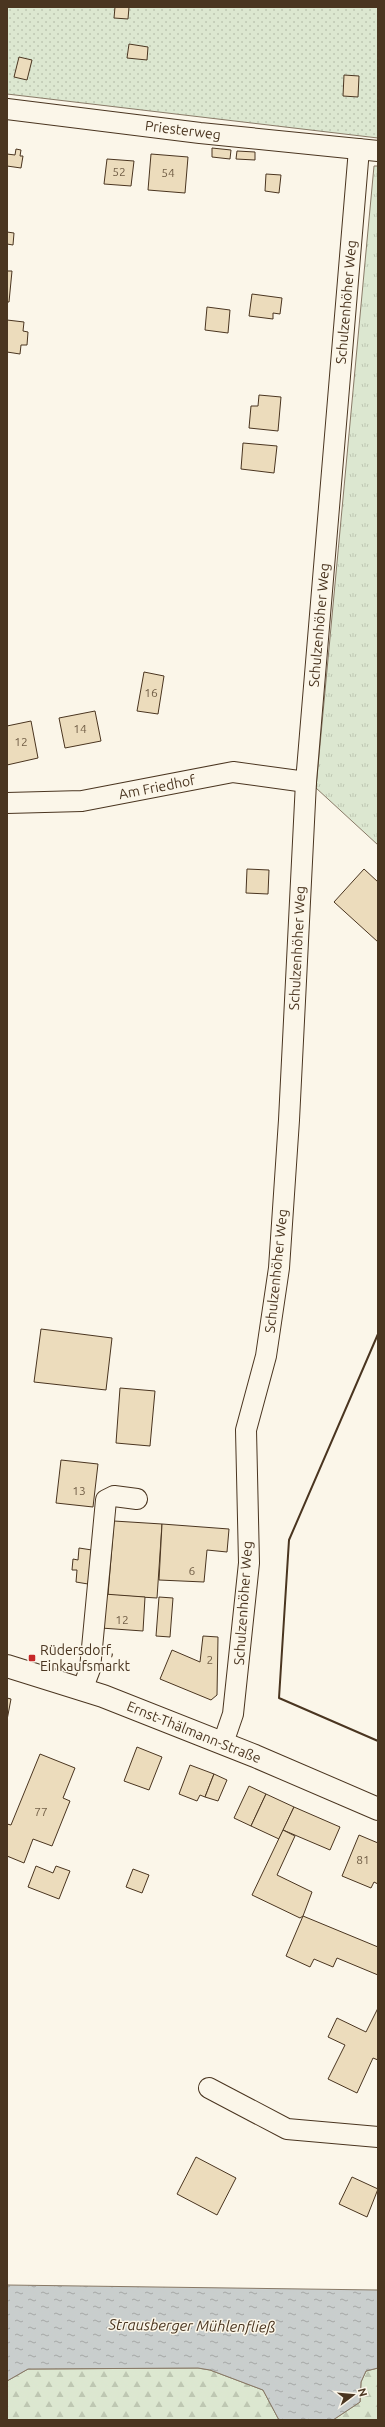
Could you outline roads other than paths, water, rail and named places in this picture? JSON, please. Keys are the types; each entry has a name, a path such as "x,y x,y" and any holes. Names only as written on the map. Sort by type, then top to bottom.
{"main road":[{"name":"Ernst-Thälmann-Straße","path":"7,1666 82,1690 223,1743 378,1809"}],"street":[{"name":"Priesterweg","path":"7,109 368,150"},
{"name":"Schulzenhöher Weg","path":"223,1743 234,1714 249,1563 246,1430 266,1356 279,1268 289,1120 306,782 368,150"},
{"name":"Am Friedhof","path":"7,803 82,802 233,772 306,782"},
{"path":"82,1690 90,1669 106,1500 114,1496 137,1499"},
{"path":"209,2088 287,2129 378,2137"}],"water":[{"name":"Strausberger Mühlenfließ","path":"7,2285 378,2290 378,2368 366,2371 361,2382 360,2402 333,2420 279,2420 263,2390 210,2370 198,2368 28,2369 7,2381"}],"place":[{"name":"Rüdersdorf, Einkaufsmarkt","path":"32,1658"}]}
